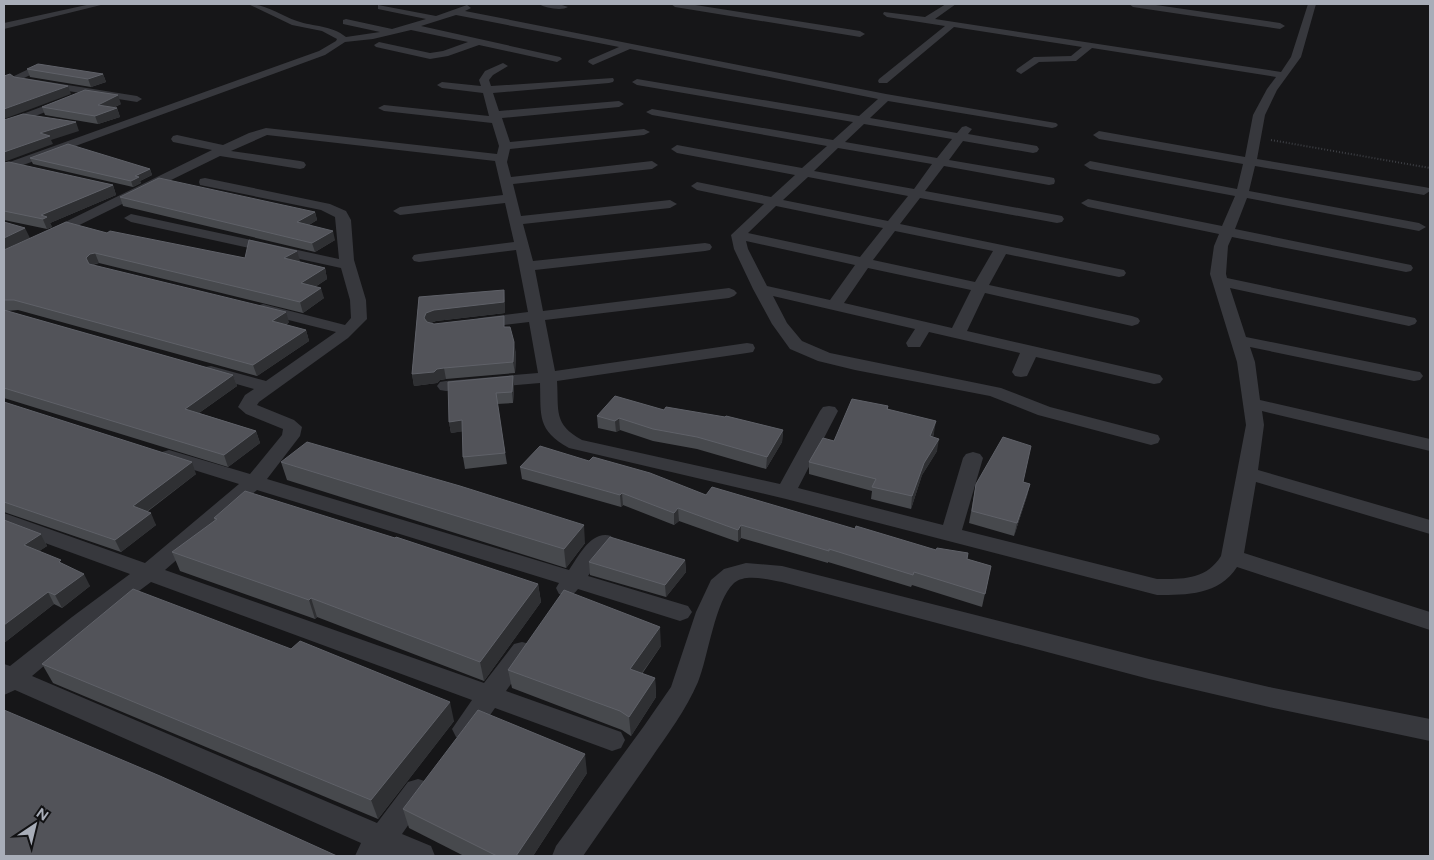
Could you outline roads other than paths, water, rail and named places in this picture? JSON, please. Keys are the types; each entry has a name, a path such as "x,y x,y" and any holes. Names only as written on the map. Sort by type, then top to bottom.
{"street":[{"path":"4,21 75,4"},
{"path":"4,26 97,4"},
{"path":"252,4 295,23 313,21 337,34 342,38 341,40"},
{"path":"11,162 322,53 334,48 341,40 365,39 393,32 474,6 464,4"},
{"path":"543,4 564,7"},
{"path":"665,8 674,4 860,34"},
{"path":"927,20 952,4"},
{"path":"1133,4 1280,26"},
{"path":"503,66 485,77 484,80 503,152 507,181 521,245 528,266 548,377 550,414 554,429 562,437 576,444 786,492 1156,587 1190,588 1225,571 1232,557 1255,425 1246,362 1218,274 1221,246 1242,194 1248,161 1256,138 1259,115 1272,89 1296,57 1312,4"},
{"path":"381,7 435,18"},
{"path":"725,20 749,8"},
{"path":"280,16 294,11"},
{"path":"455,12 886,97 1052,125"},
{"path":"887,14 1283,75"},
{"path":"790,31 814,18"},
{"path":"346,22 393,32"},
{"path":"379,45 430,56 445,54 518,24"},
{"path":"883,81 952,25"},
{"path":"411,27 557,59"},
{"path":"593,62 627,46"},
{"path":"1021,71 1037,59 1072,59 1089,46"},
{"path":"39,67 15,78 137,99"},
{"path":"442,86 487,90 609,80"},
{"path":"681,90 696,80"},
{"path":"637,82 1033,149"},
{"path":"4,125 91,92"},
{"path":"721,138 777,94"},
{"path":"738,235 886,97"},
{"path":"384,108 495,118 619,104"},
{"path":"652,112 1049,181"},
{"path":"4,113 44,120"},
{"path":"834,306 864,262 942,163 959,137 981,113"},
{"path":"4,258 259,132 273,131 503,152 644,132"},
{"path":"1099,135 1424,191"},
{"path":"177,139 221,150 300,165"},
{"path":"676,148 1056,219"},
{"path":"11,162 36,170"},
{"path":"507,181 652,165"},
{"path":"1090,165 1419,227"},
{"path":"205,182 335,210 341,214 344,220 348,266 356,293 359,318 355,325 251,399 247,407 286,422 293,428 291,436 253,483 148,572 7,679 375,847 421,856"},
{"path":"697,186 1119,273"},
{"path":"114,189 133,193"},
{"path":"400,211 511,198"},
{"path":"1088,203 1406,268"},
{"path":"516,221 670,204"},
{"path":"131,218 348,266"},
{"path":"30,231 48,236"},
{"path":"738,235 1132,321"},
{"path":"738,235 741,249 761,289 780,324 796,345 824,357 855,366 995,392 1044,411 1151,439"},
{"path":"419,258 521,245"},
{"path":"528,266 705,247"},
{"path":"957,334 1002,249"},
{"path":"1220,281 1409,321"},
{"path":"761,289 1154,379"},
{"path":"463,325 729,293"},
{"path":"252,307 347,330"},
{"path":"914,343 925,326"},
{"path":"1238,340 1414,376"},
{"path":"446,386 548,377 747,348"},
{"path":"1021,372 1030,350"},
{"path":"192,366 267,387"},
{"path":"1251,403 1430,445"},
{"path":"786,492 829,411"},
{"path":"152,451 680,612"},
{"path":"951,534 973,458"},
{"path":"1247,472 1430,527"},
{"path":"4,520 612,740"},
{"path":"557,602 573,578 603,541"},
{"path":"1232,557 1430,621"},
{"path":"566,856 666,718 692,667 700,635 719,586 727,578 740,571 758,570 782,574 1149,669 1269,697 1430,730"},
{"path":"450,748 535,633"},
{"path":"375,847 433,771"}]}
